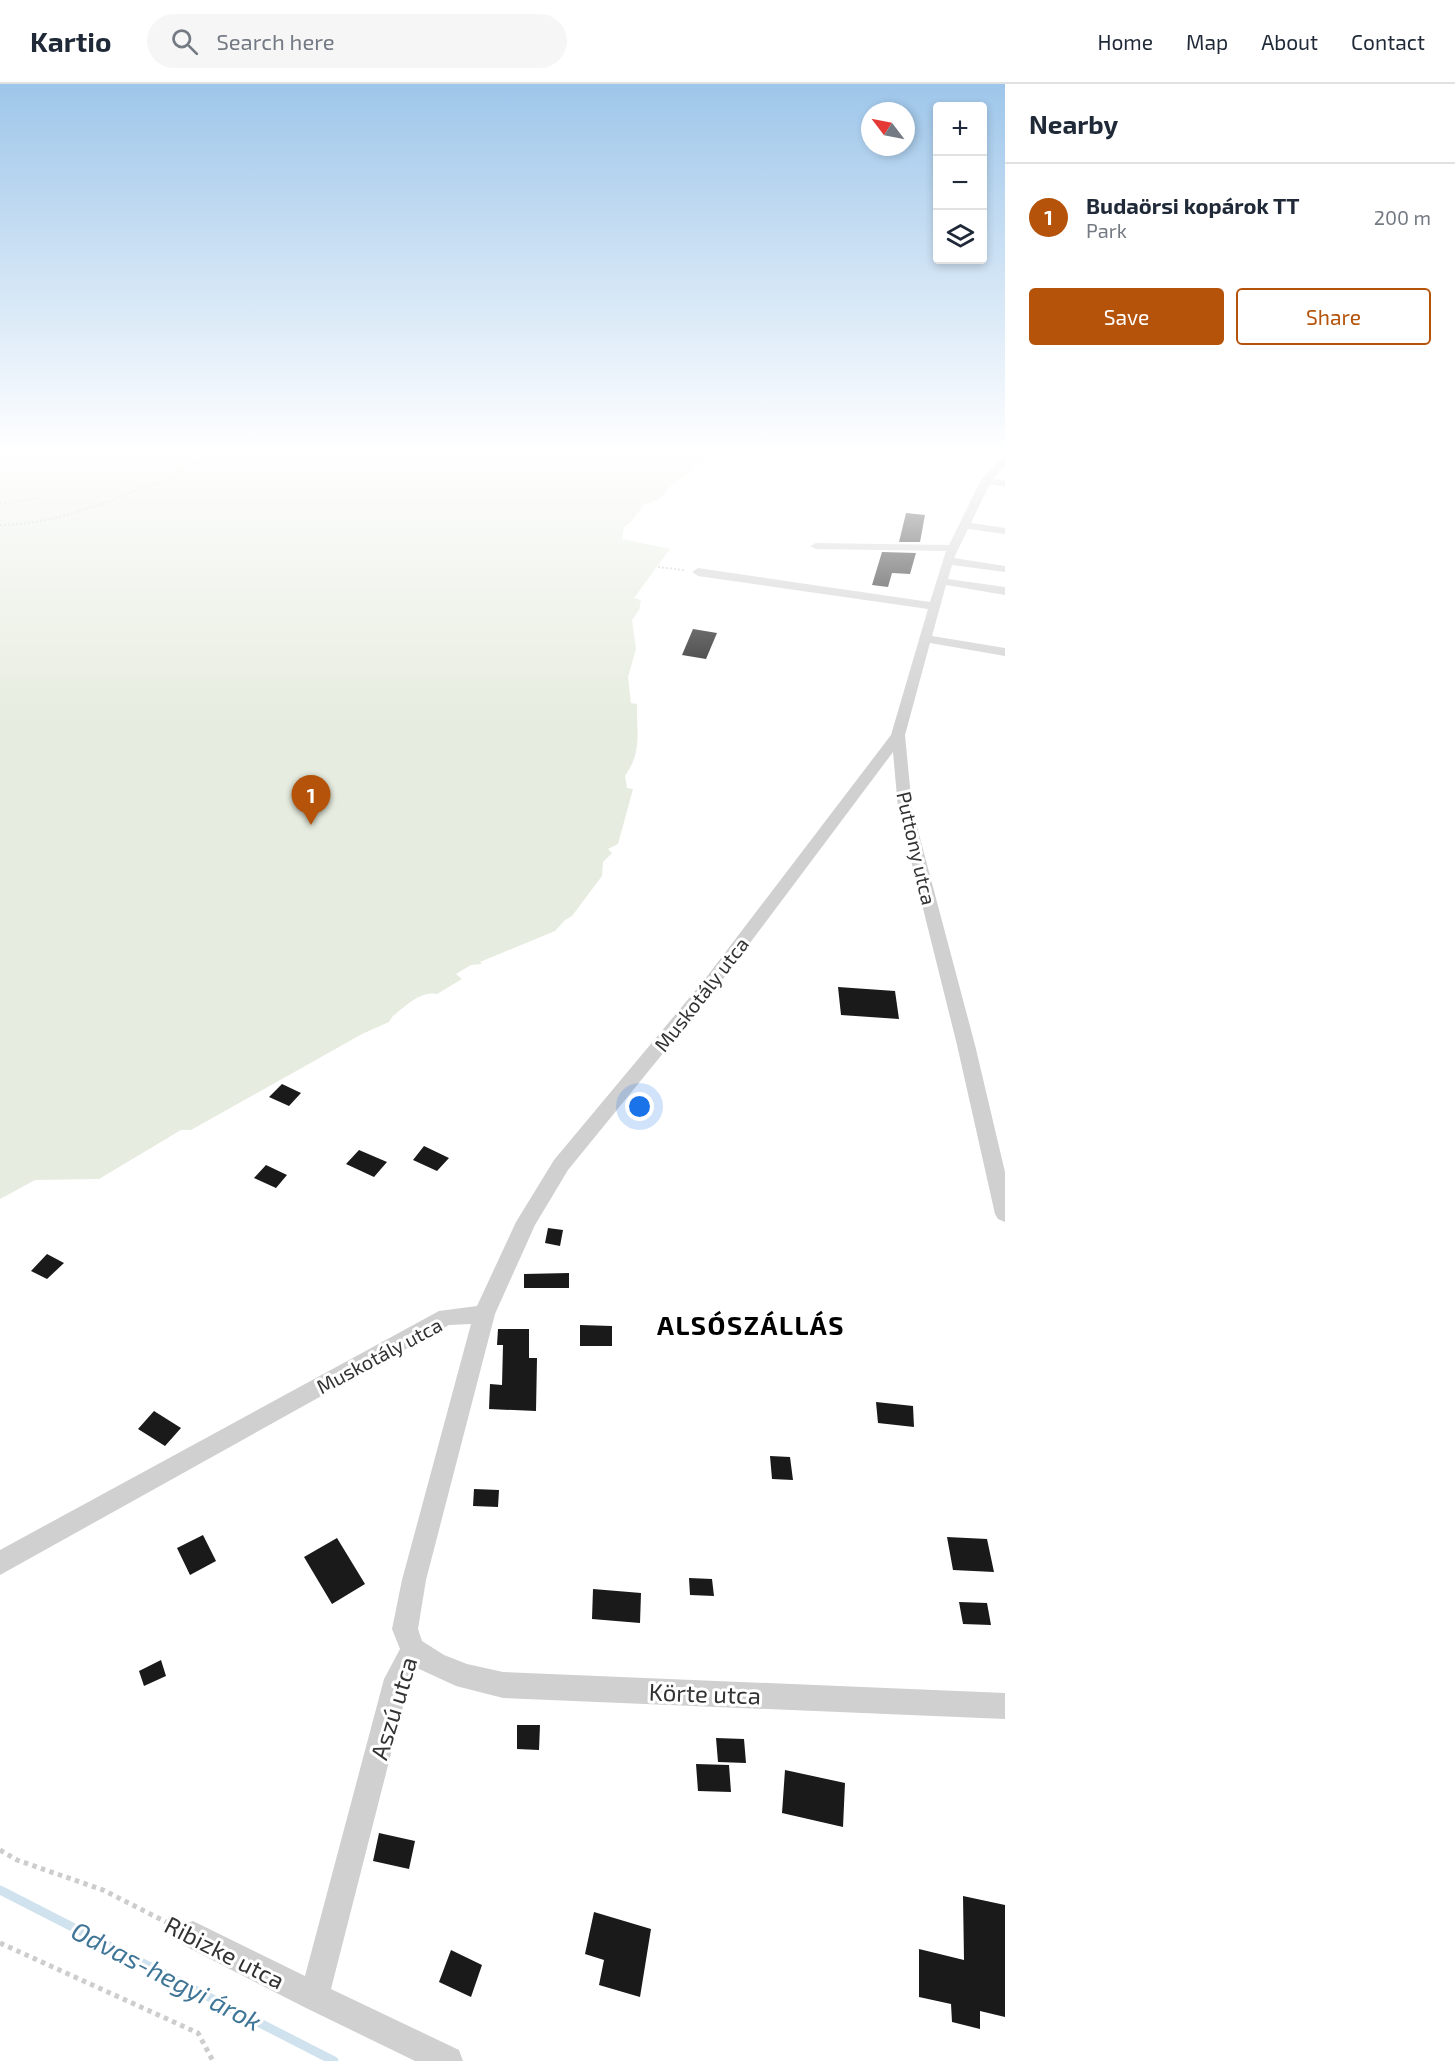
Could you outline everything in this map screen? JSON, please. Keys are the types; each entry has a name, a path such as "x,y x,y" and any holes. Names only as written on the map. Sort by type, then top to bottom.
{"street":[{"name":"Puttony utca","path":"955,542 941,581 898,735 905,808 966,1045 1005,1215"},
{"path":"816,546 949,554 1005,569"},
{"path":"698,572 934,606"},
{"path":"941,581 1005,591"},
{"path":"925,638 1005,652"},
{"name":"Muskotály utca","path":"0,1563 446,1317 484,1314 526,1222 561,1166 711,983 898,735"},
{"name":"Aszú utca","path":"314,1997 397,1679 414,1650 405,1629 414,1580 484,1314"},
{"name":"Körte utca","path":"414,1650 444,1670 466,1678 503,1685 1005,1706"},
{"name":"Ribizke utca","path":"193,1935 314,1997 448,2061"}],"path":[{"path":"658,567 698,572"},
{"name":"Ribizke utca","path":"0,1850 17,1860 103,1890 193,1935"},
{"path":"0,1942 41,1964 198,2033 213,2061"}],"shaded area":[{"path":"0,542 638,542 670,549 634,598 641,600 639,610 632,620 636,649 628,677 631,703 637,704 637,742 631,767 625,776 627,788 633,789 618,844 608,849 612,853 603,862 602,876 572,916 555,931 480,962 482,964 471,965 456,974 462,979 437,994 425,994 413,1000 389,1022 362,1034 191,1130 181,1130 99,1179 35,1180 0,1199"}],"building":[{"path":"882,552 916,553 910,574 892,573 888,587 872,585"},
{"path":"693,629 717,633 706,659 682,655"},
{"path":"838,987 895,991 899,1019 841,1015"},
{"path":"282,1084 301,1093 289,1106 269,1097"},
{"path":"424,1146 449,1158 437,1171 413,1160"},
{"path":"359,1150 387,1162 374,1177 346,1164"},
{"path":"266,1165 287,1175 276,1188 254,1178"},
{"path":"548,1228 563,1230 560,1246 545,1243"},
{"path":"47,1254 64,1263 47,1279 31,1271"},
{"path":"569,1273 569,1288 524,1288 524,1274"},
{"path":"580,1325 612,1326 612,1346 580,1346"},
{"path":"498,1329 529,1329 529,1358 537,1358 536,1411 489,1409 490,1384 502,1385 503,1345 497,1345"},
{"path":"876,1402 913,1406 914,1427 878,1423"},
{"path":"154,1411 181,1428 165,1446 138,1429"},
{"path":"770,1456 790,1457 793,1480 772,1479"},
{"path":"474,1489 499,1490 498,1507 473,1506"},
{"path":"203,1535 216,1561 190,1575 177,1548"},
{"path":"947,1537 987,1539 994,1572 953,1570"},
{"path":"337,1538 365,1584 332,1604 304,1557"},
{"path":"689,1578 712,1579 714,1596 690,1595"},
{"path":"593,1589 641,1593 640,1623 592,1619"},
{"path":"959,1602 987,1603 991,1625 963,1624"},
{"path":"161,1660 166,1676 144,1686 139,1671"},
{"path":"517,1725 540,1725 539,1750 517,1749"},
{"path":"716,1738 744,1739 746,1763 718,1762"},
{"path":"696,1764 729,1765 731,1792 698,1791"},
{"path":"785,1770 845,1783 843,1827 782,1813"},
{"path":"379,1833 415,1841 409,1869 373,1861"},
{"path":"963,1896 1005,1905 1005,2017 980,2011 980,2029 952,2022 951,2004 919,1997 919,1949 964,1960"},
{"path":"594,1912 651,1929 640,1997 599,1985 604,1960 585,1954"},
{"path":"451,1950 482,1965 471,1997 439,1982"}],"waterway":[{"name":"Odvas-hegyi árok","path":"0,1890 334,2061"}],"place":[{"name":"Budaörsi kopárok TT","path":"311,825"}],"district":[{"name":"ALSÓSZÁLLÁS","path":"751,1324"}]}
